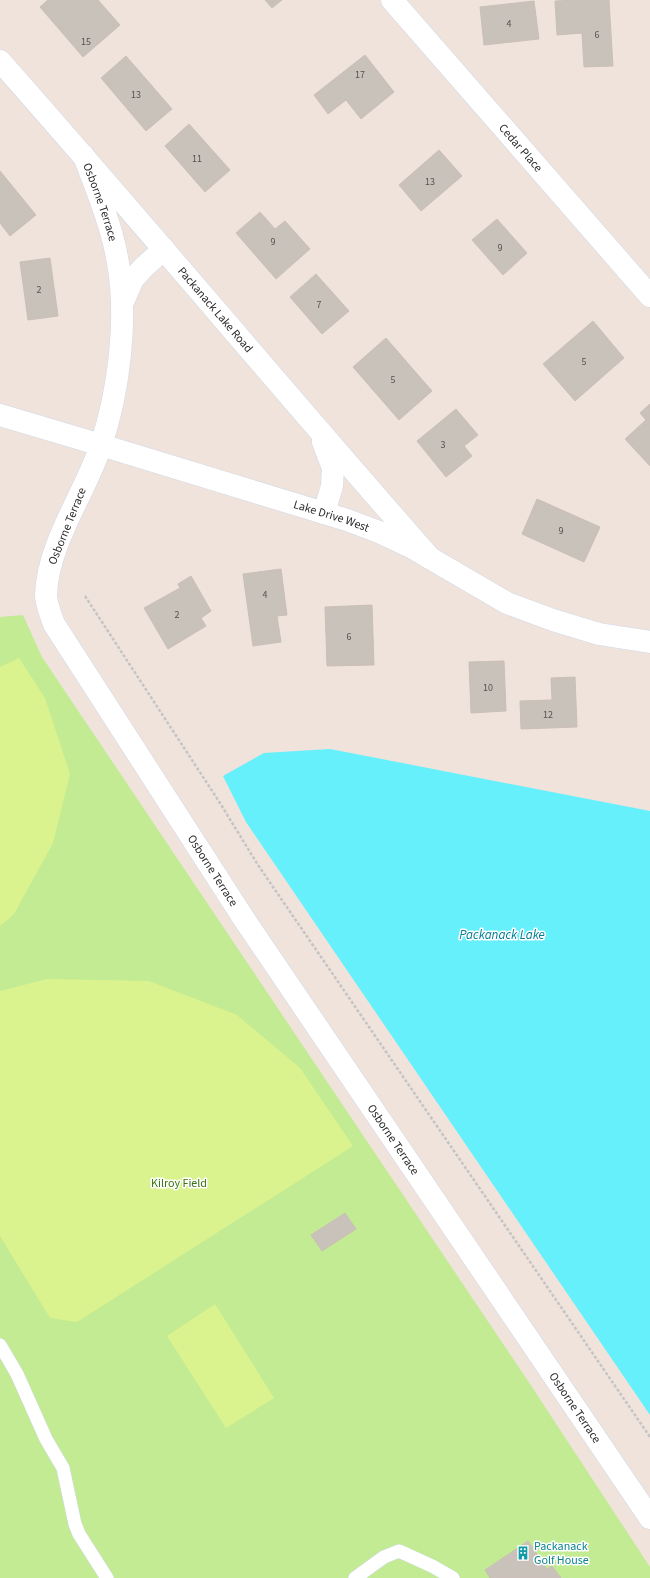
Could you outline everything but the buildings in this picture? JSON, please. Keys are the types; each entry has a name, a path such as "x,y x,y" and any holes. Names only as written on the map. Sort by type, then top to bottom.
{"street":[{"name":"Cedar Place","path":"392,0 650,296"},
{"name":"Packanack Lake Road","path":"0,61 84,156 320,433 430,558"},
{"name":"Osborne Terrace","path":"84,156 110,228 118,263 122,304 121,347 113,397 101,445 49,567 46,597 54,624 248,926 650,1518"},
{"path":"122,304 133,280 144,267 164,249"},
{"name":"Lake Drive West","path":"0,415 324,513 379,532 411,547 507,603 553,620 599,634 650,642"},
{"path":"320,433 333,468 332,486 324,513"}],"lane":[{"path":"0,1346 18,1374 46,1439 63,1468 75,1524 79,1534 107,1578"},
{"path":"355,1578 384,1558 399,1551 432,1566 453,1578"}],"path":[{"path":"85,596 216,796 258,865 650,1437"}],"green space":[{"name":"Kilroy Field","path":"23,615 42,657 530,1384 650,1567 650,1578 0,1578 0,617"},
{"path":"19,658 45,698 70,774 53,843 14,914 0,926 0,667"},
{"path":"47,979 149,981 237,1015 300,1068 353,1146 77,1322 50,1318 0,1236 0,991"},
{"path":"215,1304 274,1398 226,1428 167,1336"}],"water":[{"name":"Packanack Lake","path":"330,749 650,811 650,1415 246,822 223,776 264,753"}],"place":[{"name":"Packanack Golf House","path":"523,1553"}]}
